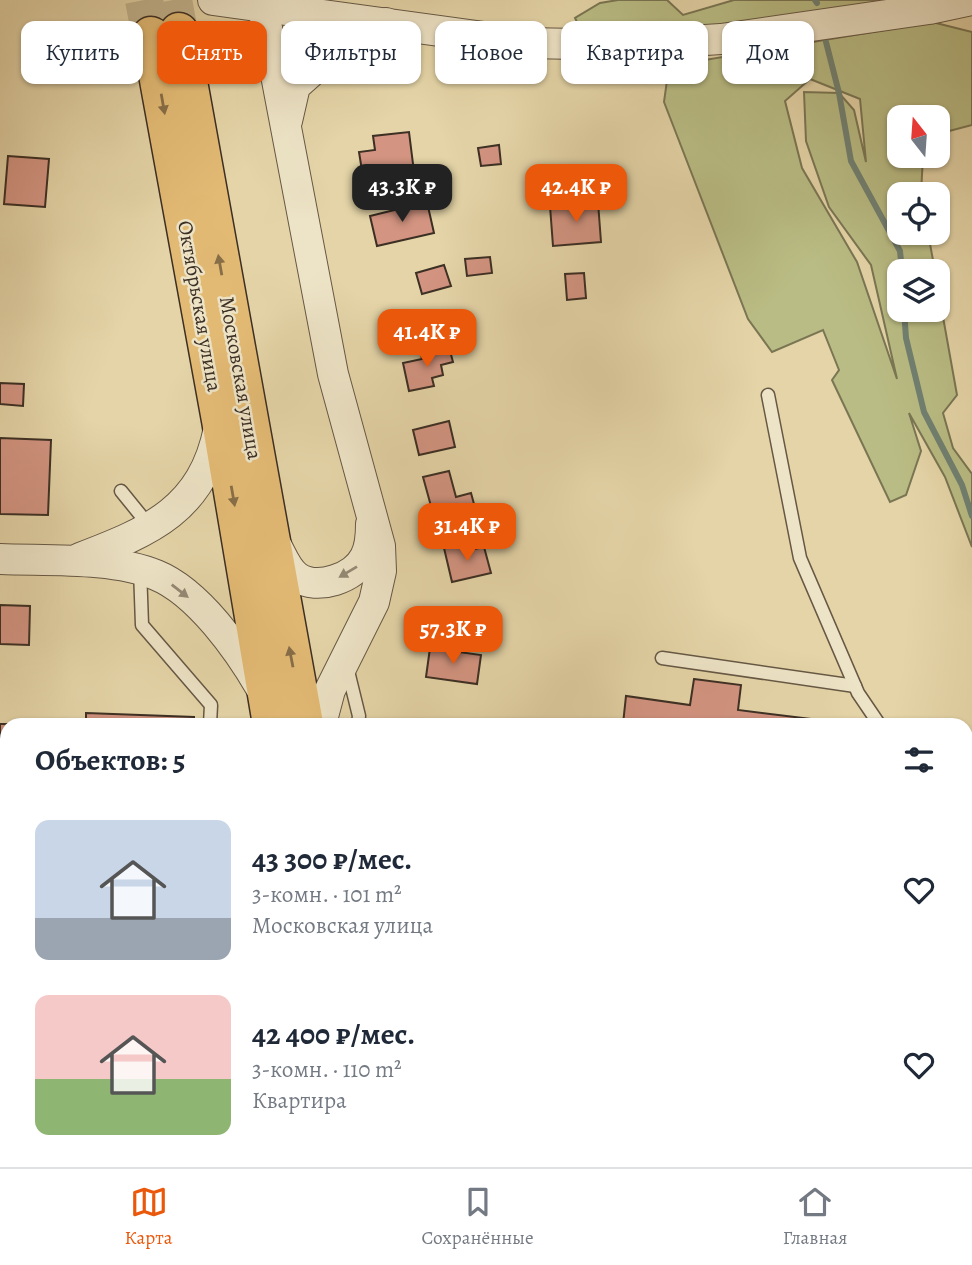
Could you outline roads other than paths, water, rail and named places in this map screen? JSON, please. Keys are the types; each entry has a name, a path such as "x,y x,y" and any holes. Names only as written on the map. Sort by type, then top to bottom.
{"main road":[{"name":"Октябрьская улица","path":"172,84 221,420 270,712"},
{"name":"Московская улица","path":"175,84 267,525 303,718"}],"street":[{"path":"213,0 371,21"},
{"path":"421,28 527,43 628,45 721,39 929,9 971,0"},
{"path":"263,7 333,374 382,559 374,603 330,690 323,718"},
{"path":"286,128 297,84"},
{"path":"70,561 151,528 183,501 204,477 214,453 221,420"},
{"path":"267,525 287,566 298,577 312,583 324,582 344,576 365,558 372,514"},
{"path":"0,559 119,565 158,575 201,609 244,658 270,712"}],"lane":[{"path":"768,395 800,558 855,686 874,718"},
{"path":"121,491 151,528"},
{"path":"140,569 142,625 211,705 211,718"},
{"path":"662,658 855,686"},
{"path":"346,660 359,718"}],"waterway":[{"path":"826,42 839,93 851,161 900,251 901,259"},
{"path":"905,322 906,338 924,412 962,485 972,516"}],"tunnel":[{"path":"144,0 151,36"},
{"path":"173,0 177,21"}]}
